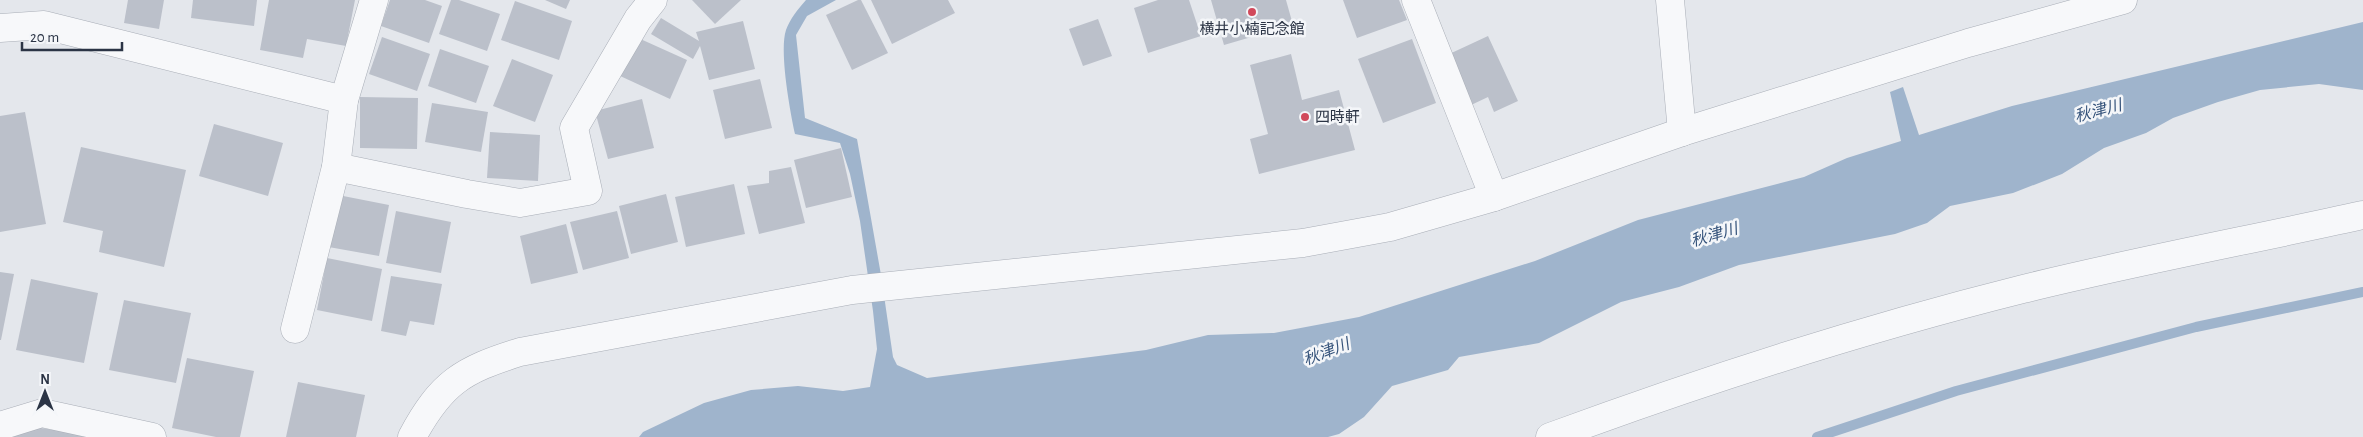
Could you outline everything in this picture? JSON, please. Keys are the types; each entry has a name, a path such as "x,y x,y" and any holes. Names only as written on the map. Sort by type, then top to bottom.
{"street":[{"path":"295,329 336,167 344,100 374,0"},
{"path":"336,167 520,203 588,190 574,128 638,19 653,0"},
{"path":"1416,0 1494,197"},
{"path":"1670,0 1682,132"},
{"path":"412,437 434,402 455,379 482,364 520,352 852,290 1303,243 1390,227 1494,197 1682,132 1968,43 2123,0"},
{"path":"0,28 44,25 344,100"},
{"path":"1550,437 1738,372 1867,331 2025,289 2363,215"},
{"path":"0,426 42,413 152,437"}],"water":[{"name":"秋津川","path":"806,0 836,0 807,16 796,35 805,118 857,139 881,275 893,357 897,365 927,378 1146,350 1208,335 1274,333 1359,317 1535,261 1638,220 1804,177 1847,158 1901,141 1890,92 1903,87 1919,135 2012,106 2363,22 2363,90 2319,84 2260,90 2218,102 2173,118 2146,133 2104,148 2062,174 2013,193 1950,206 1927,223 1895,234 1739,265 1679,287 1621,302 1539,343 1459,357 1448,370 1392,386 1364,417 1339,434 1328,437 639,437 643,432 704,403 751,390 798,386 843,391 870,387 877,349 860,221 850,174 840,143 795,134 786,81 784,40 786,30"}],"building":[{"path":"128,0 164,0 159,29 124,23"},
{"path":"193,0 257,0 254,26 191,18"},
{"path":"269,0 355,0 346,46 307,39 303,58 260,50"},
{"path":"390,0 425,0 442,6 429,43 381,26"},
{"path":"451,0 459,0 500,14 487,51 439,34"},
{"path":"545,0 570,0 566,9"},
{"path":"692,0 741,0 715,24"},
{"path":"861,0 888,53 852,70 826,15"},
{"path":"871,0 948,0 955,13 892,44"},
{"path":"1158,0 1189,0 1201,36 1148,53 1134,8"},
{"name":"横井小楠記念館","path":"1211,0 1286,0 1293,25 1224,45"},
{"path":"1343,0 1399,0 1407,20 1357,38"},
{"path":"515,1 572,21 559,60 501,40"},
{"path":"661,18 699,41 696,32 743,21 755,69 709,80 700,46 693,59 651,34"},
{"path":"1098,19 1112,56 1083,66 1069,29"},
{"path":"1488,36 1518,101 1494,112 1488,97 1469,106 1445,56"},
{"path":"382,37 430,54 417,91 369,74"},
{"path":"636,37 687,60 670,99 618,75"},
{"path":"1412,39 1436,103 1383,123 1358,59"},
{"path":"440,49 489,66 476,103 428,86"},
{"name":"四時軒","path":"1291,54 1302,100 1339,90 1355,150 1259,174 1250,139 1268,134 1250,65"},
{"path":"512,59 553,75 535,122 493,106"},
{"path":"760,79 772,128 725,139 713,90"},
{"path":"360,97 418,98 417,149 360,148"},
{"path":"642,99 654,148 608,159 595,111"},
{"path":"432,103 488,112 481,152 425,142"},
{"path":"25,112 46,224 0,232 0,116"},
{"path":"214,124 283,143 268,196 199,176"},
{"path":"490,132 540,135 538,181 487,178"},
{"path":"81,147 186,170 164,267 99,252 103,231 63,222"},
{"path":"841,148 852,197 806,208 794,160"},
{"path":"791,167 805,223 759,234 747,186 769,183 769,171"},
{"path":"734,184 745,234 686,247 675,197"},
{"path":"333,194 389,205 379,256 323,246"},
{"path":"666,194 678,242 631,254 619,206"},
{"path":"396,211 451,222 441,273 386,263"},
{"path":"617,211 629,258 583,270 570,222"},
{"path":"566,224 578,273 531,284 520,236"},
{"path":"327,258 382,269 372,321 317,310"},
{"path":"0,272 14,274 1,340 0,340"},
{"path":"391,276 442,284 434,325 410,321 406,336 381,331"},
{"path":"31,279 98,293 84,363 16,350"},
{"path":"124,300 191,313 176,383 109,370"},
{"path":"187,358 254,371 240,437 216,437 172,428"},
{"path":"298,382 365,395 356,437 286,437"},
{"path":"14,424 94,436 94,437 12,437"}],"waterway":[{"path":"1817,437 1956,391 2196,327 2363,292"}],"place":[{"name":"横井小楠記念館","path":"1252,12"},
{"name":"四時軒","path":"1305,117"}]}
